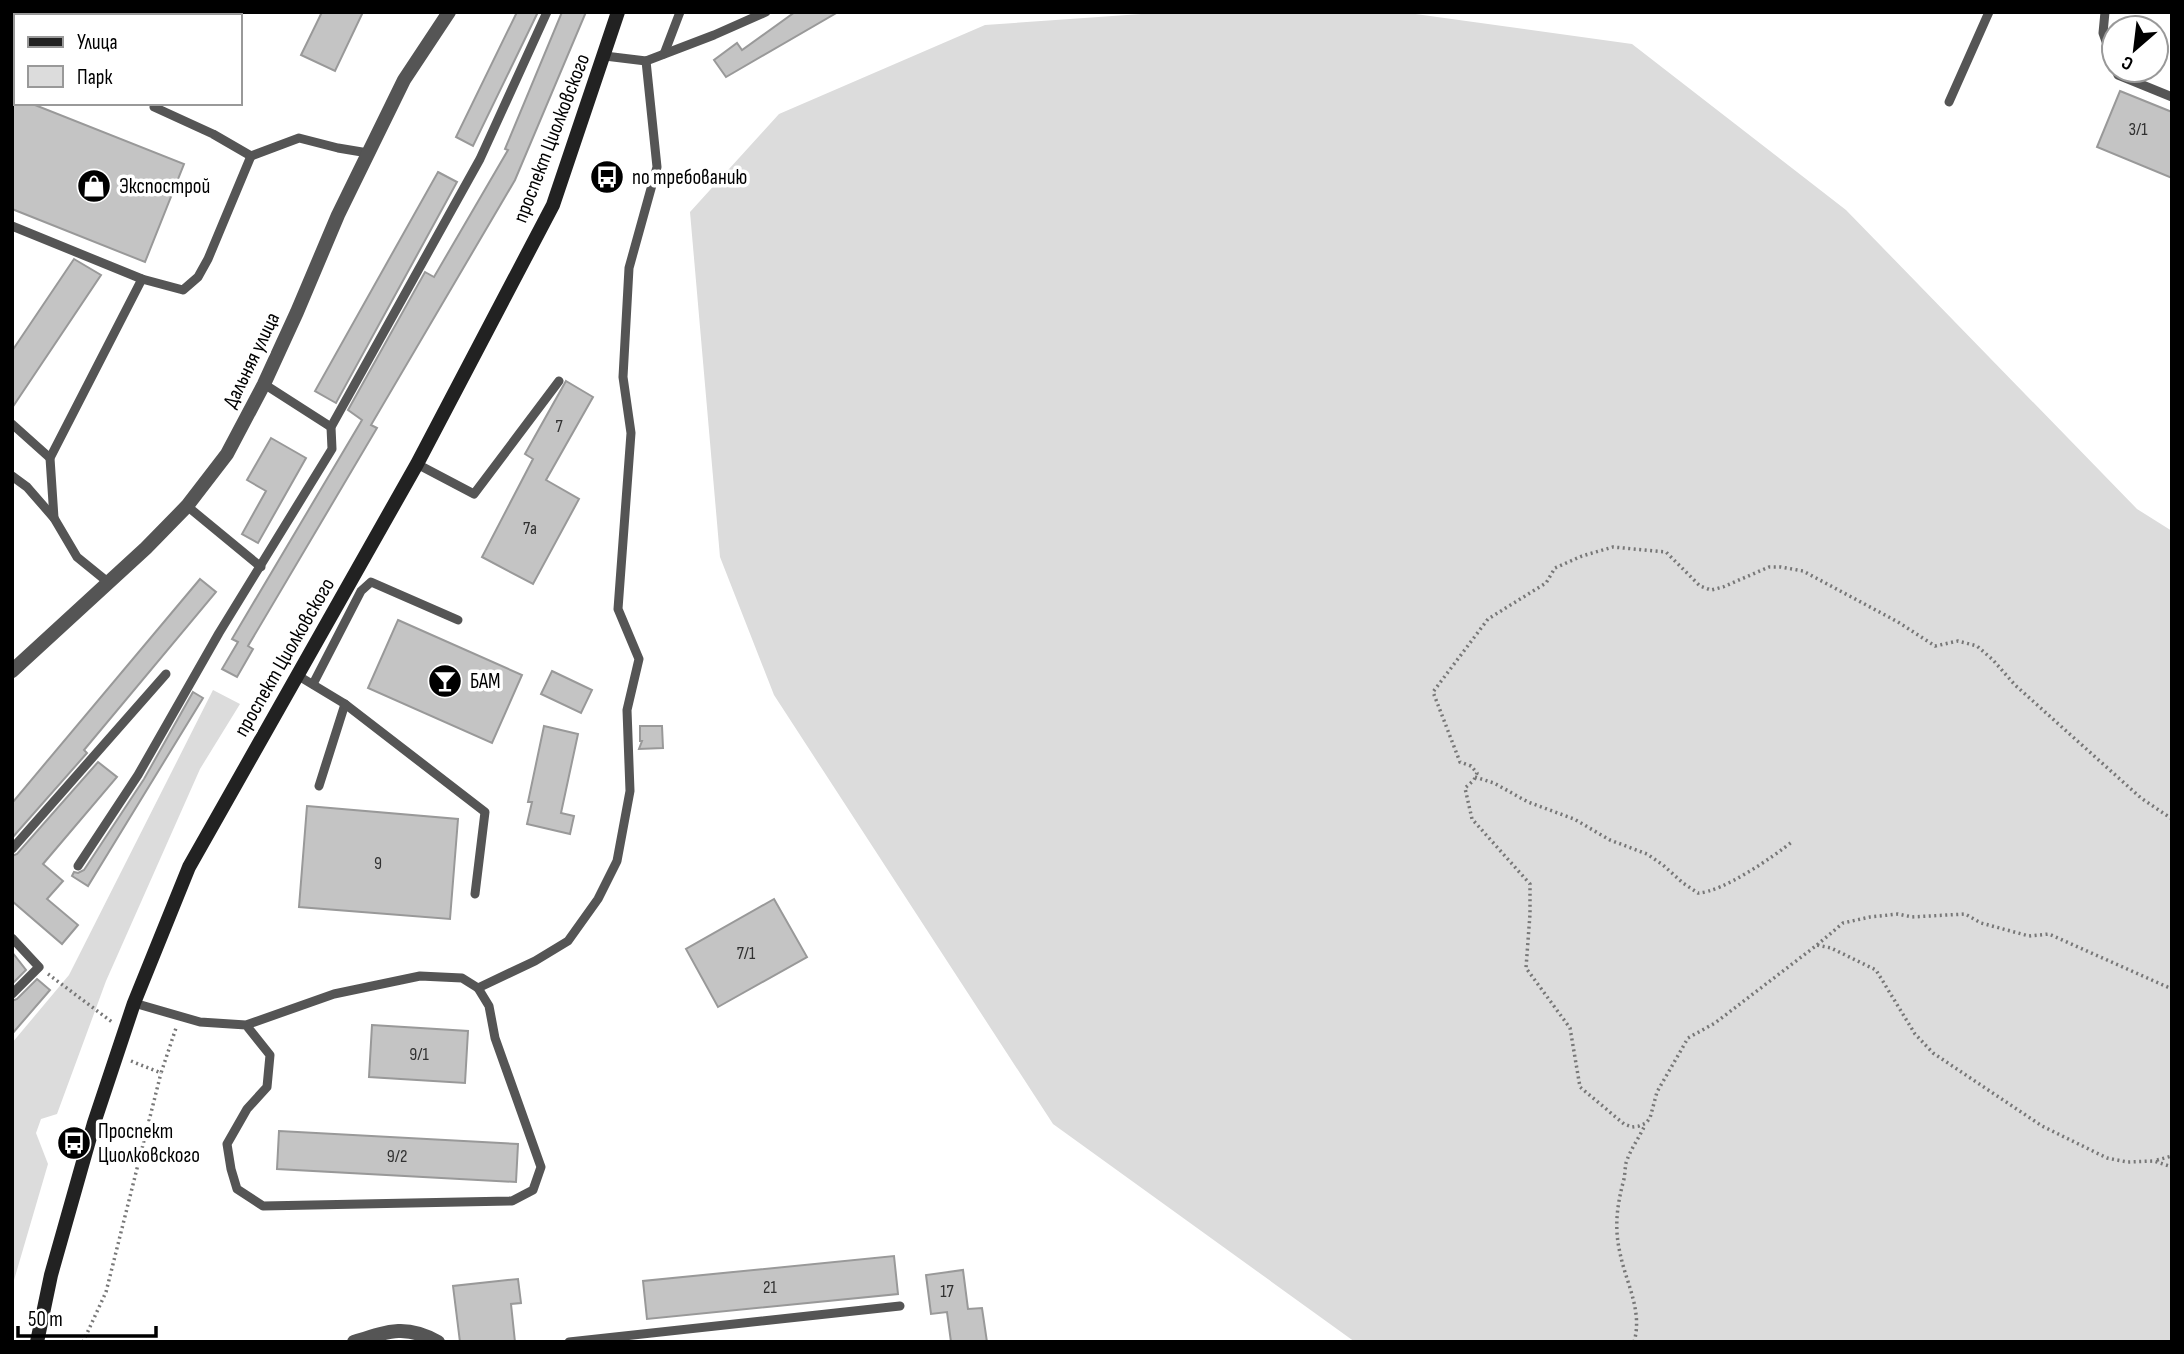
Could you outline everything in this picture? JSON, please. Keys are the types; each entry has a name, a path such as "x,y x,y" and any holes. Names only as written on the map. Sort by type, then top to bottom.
{"main road":[{"name":"проспект Циолковского","path":"37,1342 51,1275 94,1123 134,1003 189,867 417,464 553,205 618,12"}],"street":[{"name":"Дальняя улица","path":"12,670 108,583 187,506 227,454 264,384 338,215 404,80 449,12"},
{"path":"354,1342 390,1331 419,1332 438,1342"}],"lane":[{"path":"78,866 138,775 219,633 332,449 331,427 480,159 547,12"},
{"path":"664,54 680,12"},
{"path":"604,56 646,61 766,12"},
{"path":"1949,102 1989,12"},
{"path":"478,988 535,961 568,941 598,899 617,861 628,803 630,791 627,710 639,659 618,608 631,433 623,377 629,268 657,167 646,61"},
{"path":"2140,84 2172,97"},
{"path":"155,105 154,107 213,134 251,156"},
{"path":"12,226 142,279 183,290 198,277 208,259 251,156 299,138 368,153"},
{"path":"54,518 50,458 142,279"},
{"path":"417,464 474,494 559,381"},
{"path":"264,384 331,427"},
{"path":"12,424 50,458"},
{"path":"12,476 27,487 54,518 77,557 108,583"},
{"path":"187,506 261,567"},
{"path":"313,684 361,591 371,582 458,620"},
{"path":"12,849 166,674"},
{"path":"298,675 345,704 485,812 475,894"},
{"path":"319,786 345,704"},
{"path":"12,938 39,967 12,994"},
{"path":"134,1003 200,1022 246,1025 334,993 420,975 462,978 478,988 489,1006 495,1038 541,1167 533,1191 512,1201 263,1206 237,1189 227,1144 247,1109 267,1087 270,1055 246,1025"},
{"path":"569,1342 901,1306"}],"path":[{"path":"1646,1123 1632,1127 1624,1124 1580,1087 1570,1028 1525,968 1530,884 1472,819 1465,788 1477,773 1471,766 1460,762 1433,692 1488,619 1546,583 1555,568 1582,556 1614,547 1666,552 1700,586 1711,590 1769,567 1803,571 1898,622 1936,646 1958,641 1977,646 2015,685 2141,798 2172,819"},
{"path":"1475,777 1494,783 1528,802 1574,819 1610,840 1647,854 1698,893 1718,888 1750,872 1793,841"},
{"path":"1634,1342 1636,1312 1619,1250 1618,1200 1625,1166 1650,1118 1657,1092 1688,1038 1715,1023 1843,923 1898,914 1912,918 1965,914 1980,923 2029,936 2049,933 2172,989"},
{"path":"1817,945 1831,948 1876,970 1899,1011 1933,1053 2042,1126 2107,1158 2127,1162 2154,1161 2172,1156"},
{"path":"39,967 124,1031"},
{"path":"83,1342 106,1293 161,1073"},
{"path":"2154,1161 2172,1167"}],"green space":[{"path":"1170,12 1401,12 1632,44 1846,210 2137,509 2172,531 2172,1342 1355,1342 1053,1124 774,695 720,557 690,212 779,114 985,25"},
{"path":"213,690 240,704 200,769 106,981 57,1114 41,1119 36,1133 48,1164 12,1287 12,1043 69,975"}],"building":[{"path":"322,12 363,12 335,71 301,55"},
{"path":"517,12 538,12 473,146 456,137"},
{"path":"562,12 586,12 515,180 371,425 377,428 248,646 253,649 237,677 222,669 238,642 232,639 362,420 348,410 425,272 434,277 508,150 505,149"},
{"path":"795,12 838,12 726,77 714,60 737,43 742,50"},
{"path":"2120,91 2172,112 2172,178 2097,147"},
{"name":"Экспострой","path":"12,103 35,105 184,164 145,262 12,209"},
{"path":"438,172 457,182 336,403 315,391"},
{"path":"74,259 101,275 12,408 12,351"},
{"path":"566,381 593,397 546,480 579,499 533,584 482,557 533,459 525,454"},
{"path":"271,438 306,458 258,543 242,534 266,491 247,480"},
{"path":"200,579 216,592 84,750 87,753 12,838 12,803"},
{"name":"БАМ","path":"398,620 522,675 492,743 368,688"},
{"path":"552,671 592,690 581,713 541,694"},
{"path":"193,692 203,698 88,886 72,876 74,872 84,870 144,779"},
{"path":"544,726 578,734 561,813 574,816 570,834 527,824 532,802 528,802"},
{"path":"640,726 662,726 663,748 639,749 642,741"},
{"path":"98,762 117,777 43,864 63,881 47,899 78,925 62,944 12,901 12,856 17,854"},
{"path":"307,806 458,819 450,919 299,907"},
{"path":"774,899 807,957 718,1007 686,949"},
{"path":"12,952 26,970 12,984"},
{"path":"37,979 50,990 12,1034 12,1001"},
{"path":"372,1025 468,1031 465,1083 369,1077"},
{"path":"279,1131 518,1144 516,1182 277,1169"},
{"path":"894,1256 898,1294 647,1319 643,1281"},
{"path":"963,1270 968,1309 982,1308 987,1342 951,1342 947,1312 931,1314 926,1275"},
{"path":"518,1279 521,1303 511,1304 515,1342 460,1342 453,1286"}],"place":[{"name":"по требованию","path":"607,177"},
{"name":"Экспострой","path":"94,186"},
{"name":"БАМ","path":"445,681"},
{"name":"Проспект Циолковского","path":"74,1143"}]}
